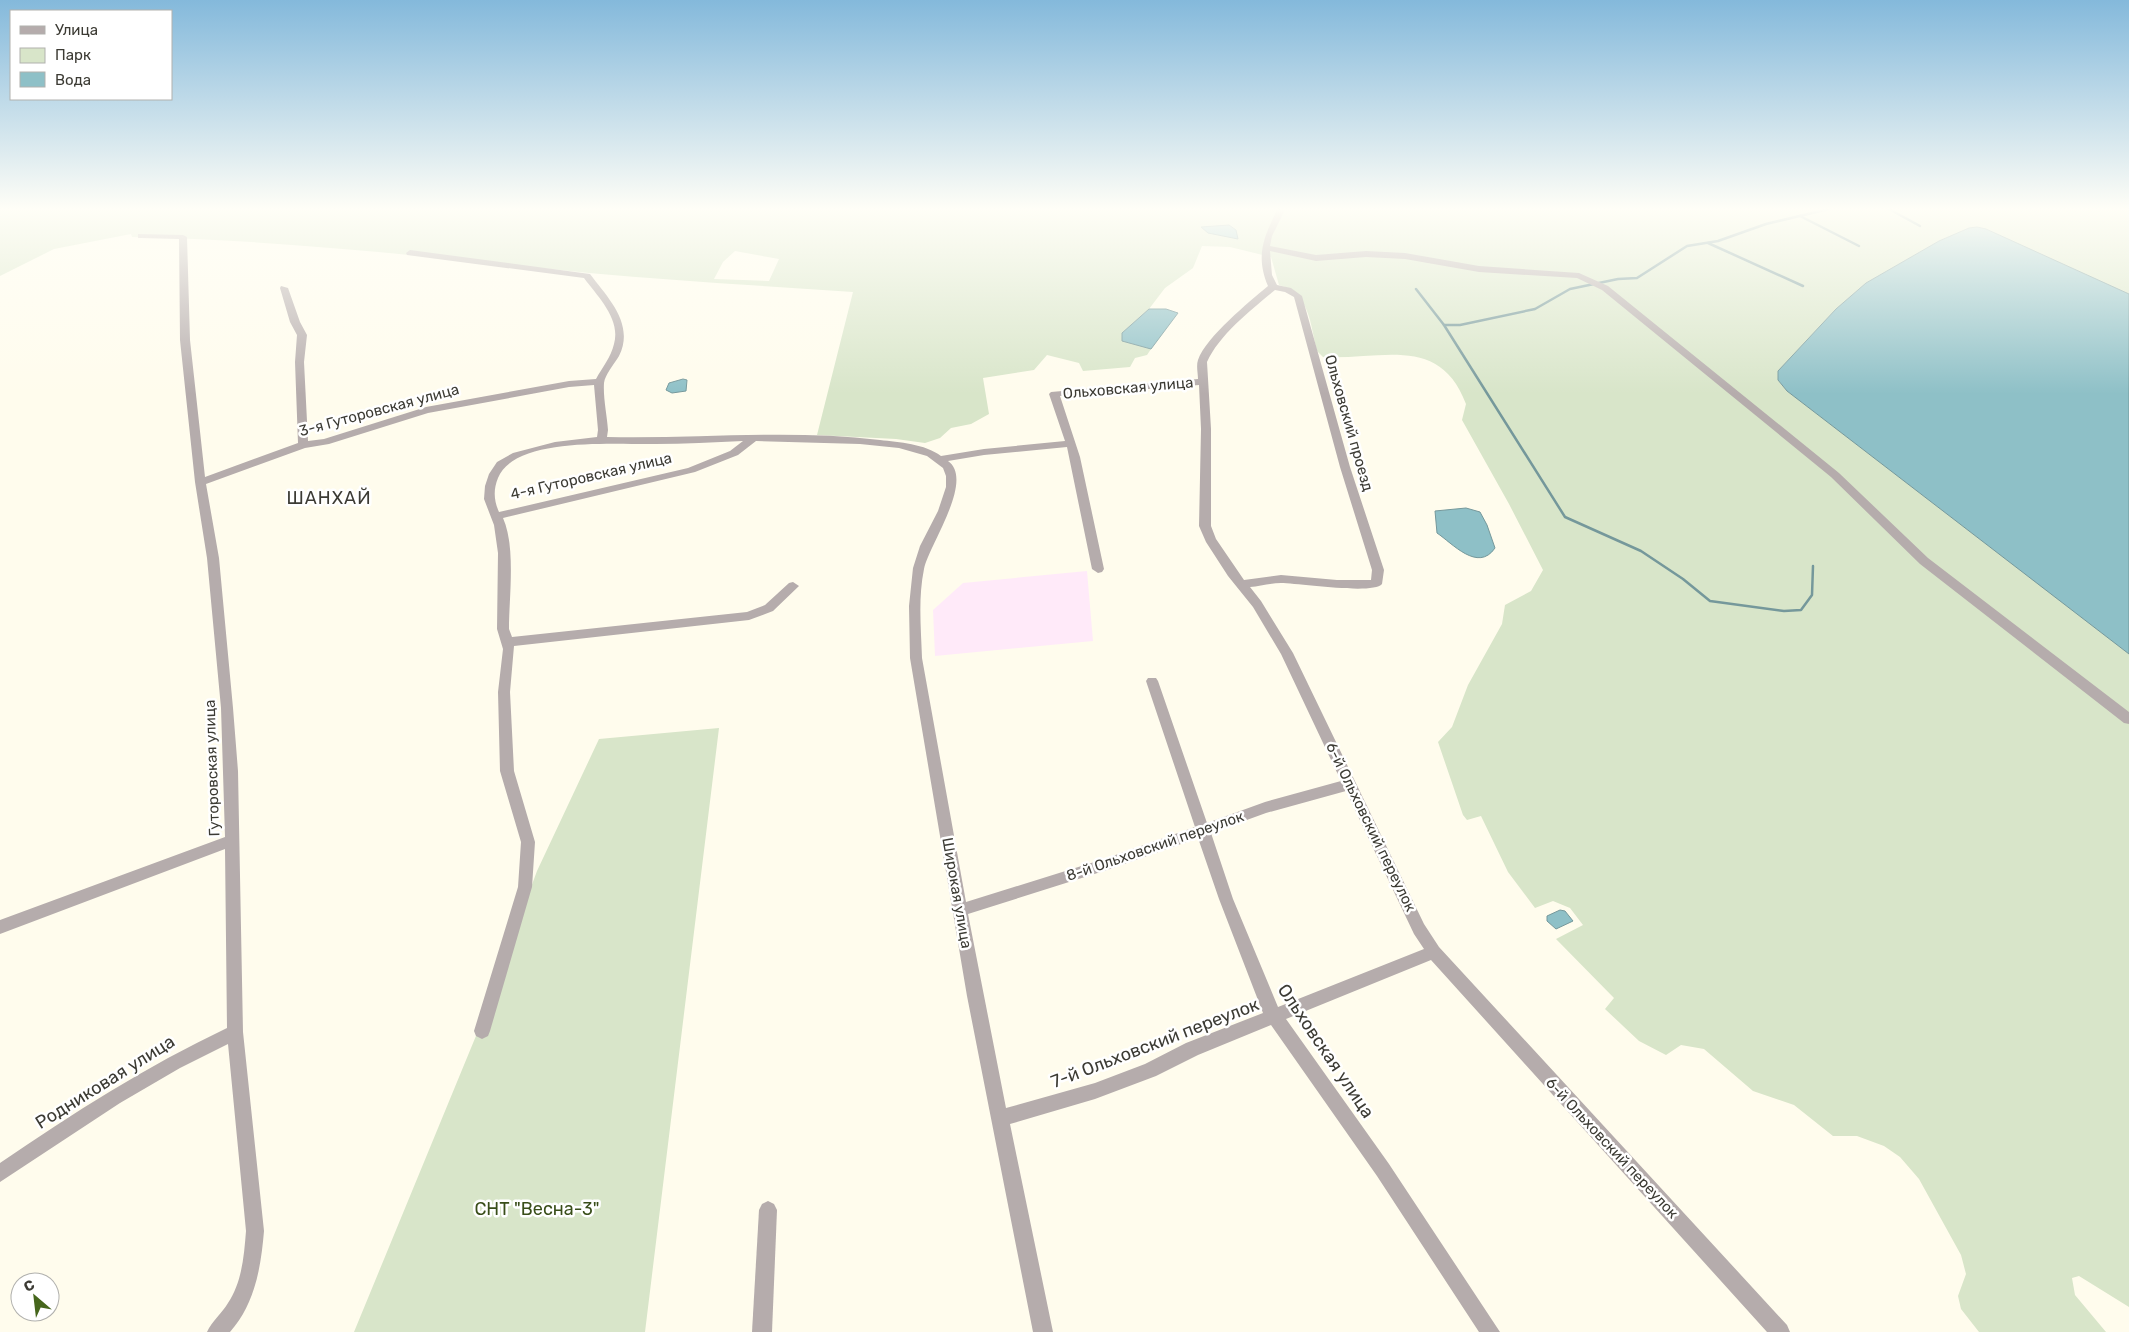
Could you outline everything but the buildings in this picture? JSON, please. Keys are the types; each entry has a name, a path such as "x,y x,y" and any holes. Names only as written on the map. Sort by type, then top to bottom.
{"street":[{"name":"Гуторовская улица","path":"184,270 185,340 200,482 213,558 227,708 231,771 236,1032 255,1231 253,1258 246,1289 238,1308 217,1332"},
{"path":"542,270 587,276 615,316 620,338 617,348 599,382 603,430 601,440"},
{"path":"1268,270 1273,287"},
{"path":"1496,270 1579,276 1605,288 1835,475 1924,561 2129,719"},
{"name":"6-й Ольховский переулок","path":"1273,287 1245,310 1207,351 1202,362 1206,429 1205,526 1210,539 1278,636 1351,784 1419,929 1434,952 1780,1332"},
{"name":"Ольховский проезд","path":"1241,584 1281,579 1337,584 1376,584 1378,570 1345,467 1298,296 1288,290 1273,287"},
{"path":"284,288 295,322 302,335 299,348 304,420 303,446"},
{"name":"3-я Гуторовская улица","path":"200,482 303,446 315,445 395,419 450,405 570,384 599,382"},
{"name":"Ольховская улица","path":"1098,569 1070,444 1054,394 1202,382"},
{"path":"496,516 490,504 490,489 494,475 502,462 533,451 585,440 642,442 755,437 822,439 896,445 943,459 984,452 1070,444"},
{"name":"4-я Гуторовская улица","path":"482,1031 525,887 529,854 528,842 507,771 504,692 509,642 503,629 502,532 496,516 691,470 734,453 755,437"},
{"name":"Широкая улица","path":"943,459 949,468 952,479 950,495 922,555 916,577 914,602 916,658 999,1119 1043,1332"},
{"path":"509,642 749,616 769,608 793,586"},
{"name":"Ольховская улица","path":"1152,681 1203,830 1262,992 1275,1017 1388,1178 1490,1332"},
{"name":"8-й Ольховский переулок","path":"960,910 1265,808 1351,784"},
{"path":"0,927 231,841"},
{"name":"7-й Ольховский переулок","path":"999,1119 1095,1091 1150,1070 1192,1049 1434,952"},
{"name":"Родниковая улица","path":"0,1173 123,1092 200,1048 236,1032"},
{"path":"762,1332 768,1210"}],"shaded area":[{"path":"1087,571 1093,641 935,656 933,610 963,583"}],"green space":[{"path":"0,270 12,270 0,276"},
{"path":"562,270 719,270 714,279 769,281 774,270 1190,270 1165,288 1149,309 1122,333 1122,341 1151,349 1147,355 1135,358 1130,367 1083,371 1079,363 1047,355 1034,370 983,378 989,414 971,424 951,428 940,438 925,443 896,439 817,435 853,292"},
{"path":"1275,270 1888,270 1866,283 1836,309 1778,371 1778,380 1787,391 2129,654 2129,1307 2079,1276 2072,1278 2075,1295 2106,1332 1979,1332 1961,1309 1958,1296 1966,1274 1961,1255 1919,1179 1900,1157 1884,1146 1857,1136 1833,1136 1794,1105 1753,1091 1704,1049 1681,1045 1666,1055 1639,1041 1605,1009 1614,998 1556,939 1583,925 1570,908 1553,901 1535,908 1508,872 1481,816 1467,820 1463,815 1438,742 1452,727 1468,685 1502,624 1505,605 1531,591 1543,570 1462,420 1466,404 1455,382 1441,368 1425,359 1406,355 1323,357 1317,351 1310,320 1303,302 1289,289 1279,285"},
{"path":"2047,270 2129,270 2129,315"},
{"name":"СНТ \"Весна-3\"","path":"719,728 645,1332 354,1332 478,1031 537,871 599,739"}],"water":[{"path":"1888,270 2077,270 2129,294 2129,654 1787,391 1778,380 1778,371 1836,309 1866,283"},
{"path":"1149,309 1166,309 1178,313 1151,349 1122,341 1122,333"},
{"path":"683,379 687,380 686,391 672,393 666,390 669,383"},
{"path":"1466,508 1480,512 1495,548 1488,555 1481,558 1465,554 1437,533 1435,511"},
{"path":"1560,910 1565,911 1573,921 1556,929 1547,921 1547,916"}],"waterway":[{"path":"1444,325 1460,325 1535,309 1570,289 1618,279 1637,278 1649,270"},
{"path":"1768,270 1803,286"},
{"path":"1416,289 1444,325"},
{"path":"1444,325 1565,517 1641,551 1683,579 1710,601 1784,611 1801,610 1812,595 1813,566"}],"district":[{"name":"ШАНХАЙ","path":"329,498"}]}
